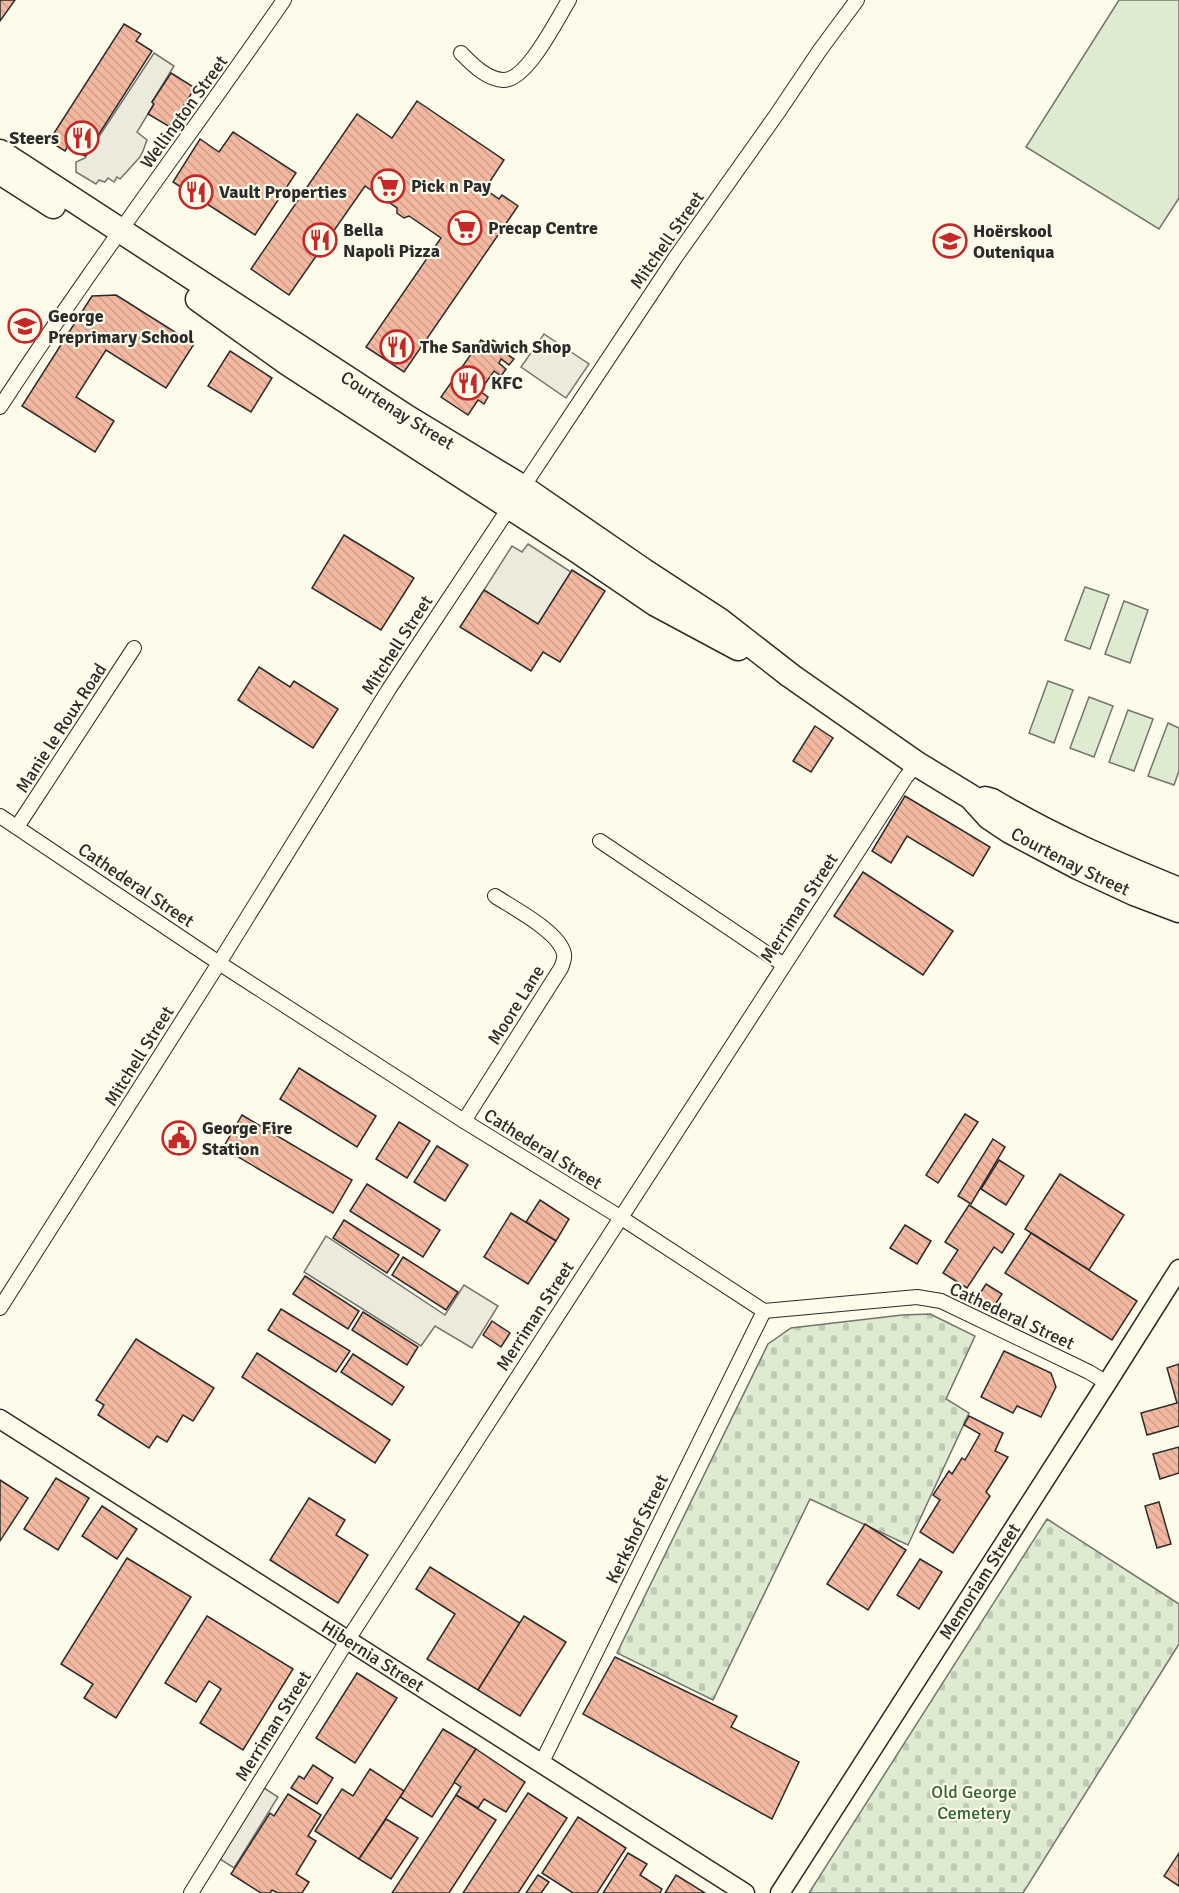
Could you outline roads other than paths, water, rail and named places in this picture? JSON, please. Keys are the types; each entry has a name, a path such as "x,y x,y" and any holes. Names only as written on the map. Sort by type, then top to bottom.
{"highway":[{"name":"Courtenay Street","path":"0,152 116,237"},
{"name":"Courtenay Street","path":"0,172 116,237 408,418 517,497 656,604 790,676 917,764 970,796 989,817 1010,831 1115,885 1179,910"},
{"name":"Courtenay Street","path":"970,796 992,801 1076,846 1179,890"}],"street":[{"name":"Wellington Street","path":"0,407 176,150 218,96 284,0"},
{"path":"461,53 490,77 503,80 515,77 529,64 569,0"},
{"name":"Mitchell Street","path":"0,1308 219,963 389,689 675,258 856,0"},
{"name":"Manie le Roux Road","path":"17,828 134,648"},
{"name":"Merriman Street","path":"191,1893 347,1641 620,1217 906,777 917,764"},
{"name":"Cathederal Street","path":"0,816 219,963 764,1311 916,1297 941,1301 1089,1372 1107,1383"},
{"path":"600,841 784,965"},
{"name":"Moore Lane","path":"464,1121 564,960 564,952 552,935 495,896"},
{"name":"Memoriam Street","path":"780,1893 1179,1269"},
{"name":"Kerkshof Street","path":"542,1762 764,1311"},
{"name":"Hibernia Street","path":"0,1419 745,1893"}],"place":[{"name":"Steers","path":"82,138"},
{"name":"Pick n Pay","path":"388,186"},
{"name":"Vault Properties","path":"196,192"},
{"name":"Precap Centre","path":"465,228"},
{"name":"Bella Napoli Pizza","path":"320,240"},
{"name":"Hoërskool Outeniqua","path":"950,241"},
{"name":"George Preprimary School","path":"25,326"},
{"name":"The Sandwich Shop","path":"397,347"},
{"name":"KFC","path":"468,383"},
{"name":"George Fire Station","path":"179,1138"}],"park label":[{"name":"Old George Cemetery","path":"974,1802"}]}
